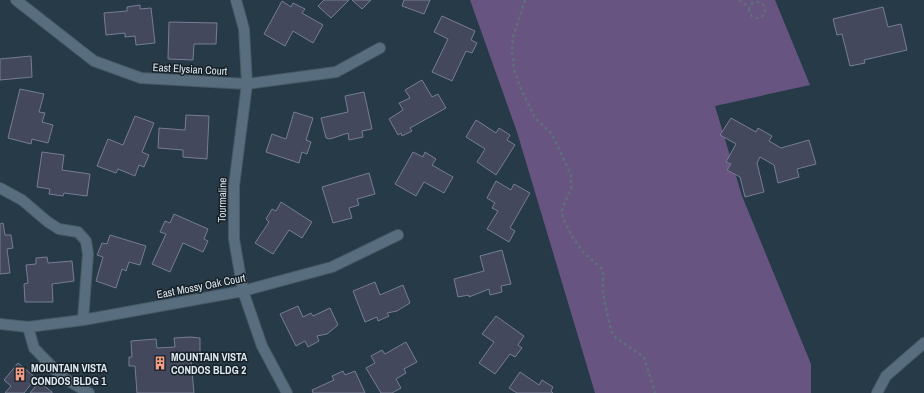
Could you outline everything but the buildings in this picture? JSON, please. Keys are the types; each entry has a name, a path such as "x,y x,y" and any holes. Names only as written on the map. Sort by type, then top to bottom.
{"street":[{"name":"East Elysian Court","path":"16,0 94,61 141,78 247,84 336,72 380,48"},
{"name":"Tourmaline","path":"236,0 244,29 247,84 234,186 234,239 243,290 262,346 287,393"},
{"path":"0,188 22,200 48,222 59,228 78,232 86,241 88,254 83,320"},
{"name":"East Mossy Oak Court","path":"0,324 28,327 83,320 243,290 332,267 398,235"},
{"path":"28,327 34,348 62,378 89,393"},
{"path":"877,393 886,376 924,343"}],"path":[{"path":"525,0 513,37 512,50 514,68 520,87 535,118 552,134 571,175 571,188 562,210 563,219 573,238 584,253 601,268 603,294 611,331 616,338 644,357 655,393"},
{"path":"740,0 750,8 750,12 755,17 760,17 765,12 764,6 761,3 755,2 750,8"}],"shaded area":[{"path":"470,0 775,0 810,85 715,106 742,196 811,364 811,393 595,393 517,132"}],"place":[{"name":"MOUNTAIN VISTA CONDOS BLDG 2","path":"160,363"},
{"name":"MOUNTAIN VISTA CONDOS BLDG 1","path":"20,374"}]}
